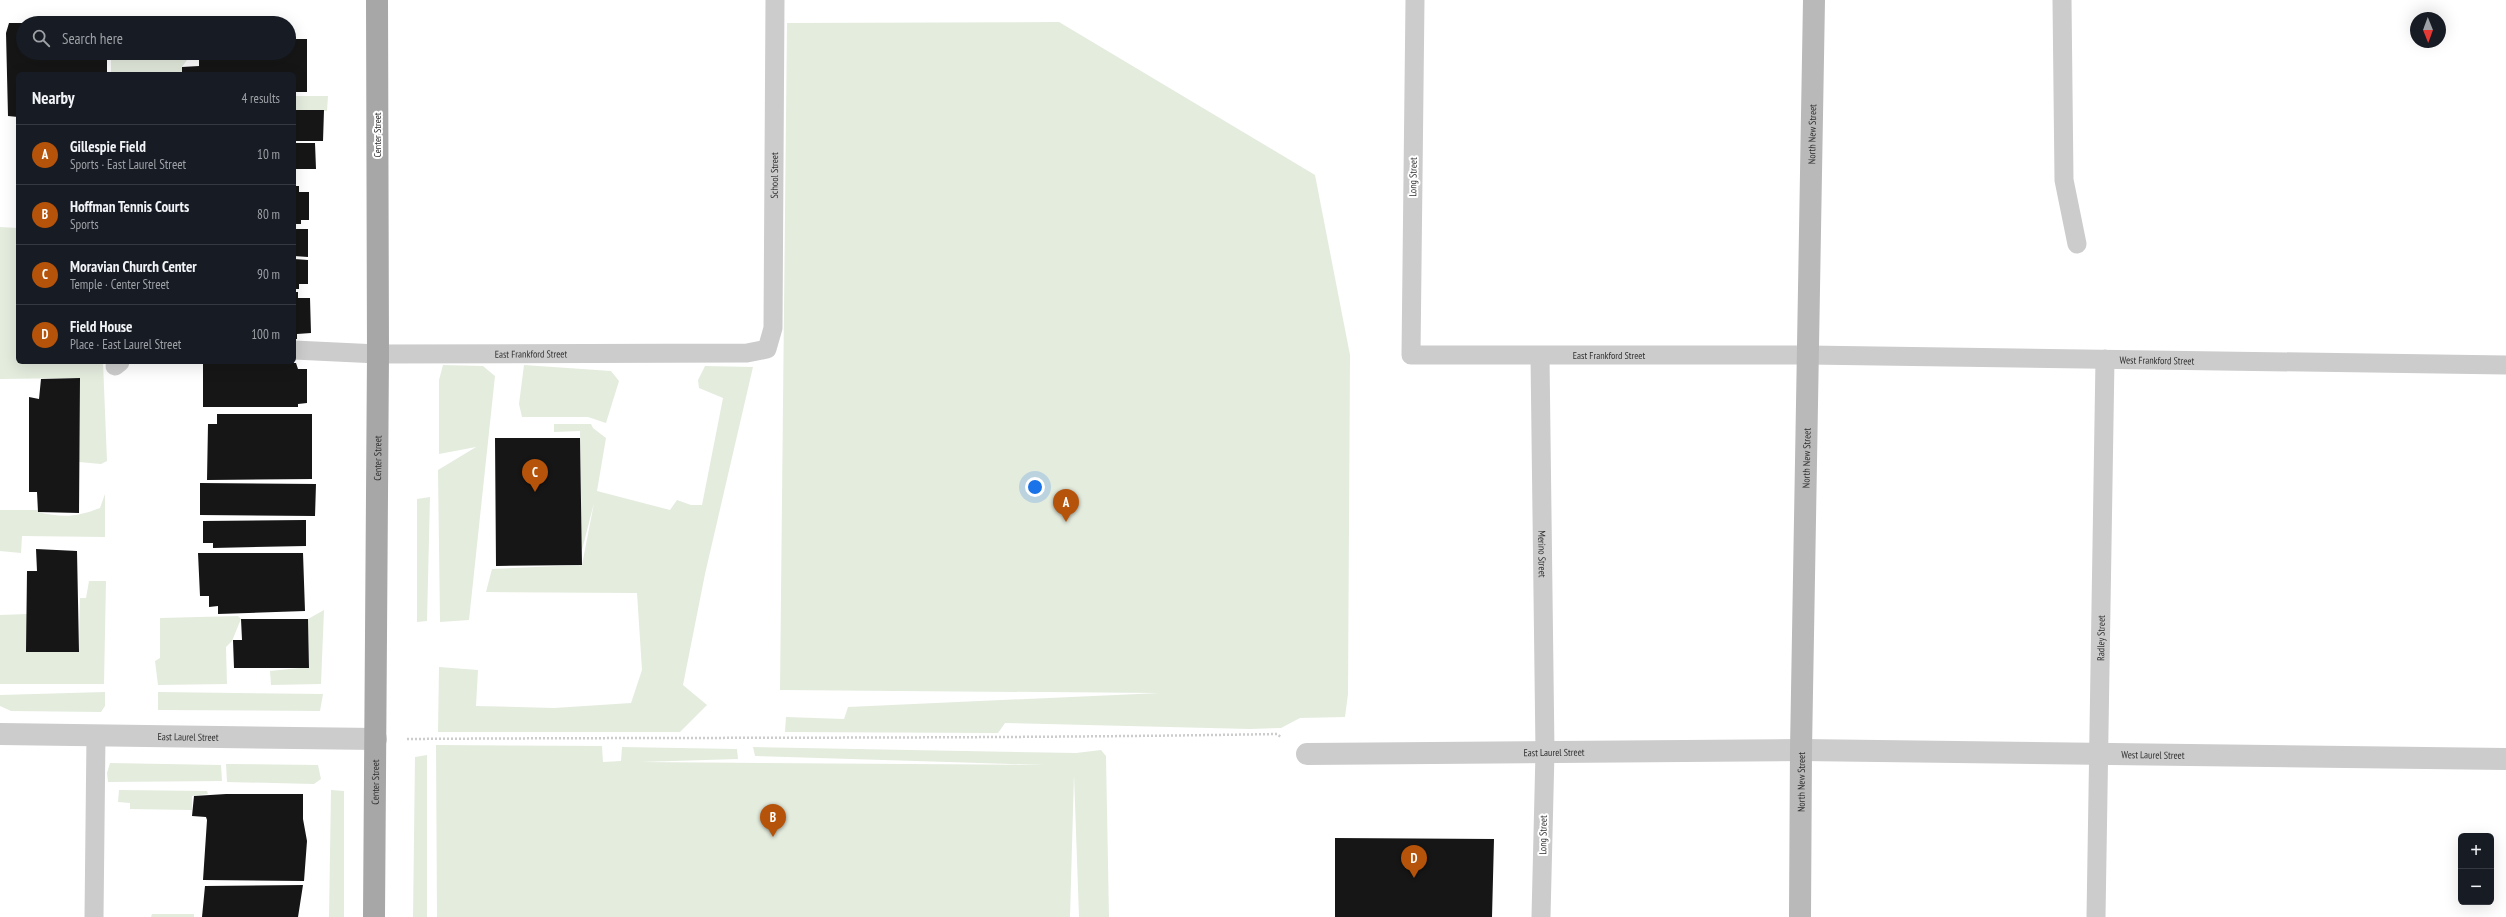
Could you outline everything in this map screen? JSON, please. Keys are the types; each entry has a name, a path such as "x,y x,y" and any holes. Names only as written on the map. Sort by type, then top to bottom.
{"main road":[{"name":"Center Street","path":"374,917 378,354 377,0"},
{"name":"North New Street","path":"1800,917 1800,750 1814,0"}],"street":[{"name":"East Laurel Street","path":"0,734 376,739"},
{"name":"East Laurel Street","path":"1307,754 1800,750"},
{"name":"West Laurel Street","path":"1800,750 2506,759"}],"lane":[{"name":"School Street","path":"767,349 773,328 775,0"},
{"name":"Long Street","path":"1411,355 1415,0"},
{"path":"2062,0 2064,180 2077,244"},
{"name":"East Frankford Street","path":"296,350 378,354 747,353 767,349"},
{"name":"East Frankford Street","path":"1411,355 1808,355"},
{"name":"West Frankford Street","path":"1808,355 2506,365"},
{"name":"Merino Street","path":"1540,356 1545,752"},
{"name":"Radley Street","path":"2096,917 2097,754 2105,359"},
{"path":"94,917 96,735"},
{"name":"Long Street","path":"1541,917 1545,752"}],"path":[{"path":"376,739 748,737 1010,738 1277,734 1307,754"}],"shaded area":[{"path":"1059,22 1315,175 1350,355 1348,694 1345,717 1300,718 1281,728 1250,729 1005,723 998,733 785,732 786,717 844,719 848,707 1160,693 780,690 787,23"},
{"path":"111,60 187,60 182,67 182,72 111,72"},
{"path":"296,96 328,96 327,111 296,111"},
{"path":"0,227 16,228 16,364 103,364 107,461 101,464 79,462 80,378 0,379"},
{"path":"443,365 483,366 495,376 469,620 440,622 438,470 476,447 439,454 439,380"},
{"path":"524,365 611,371 619,381 606,423 588,417 522,417 519,404"},
{"path":"705,366 753,367 705,574 683,685 707,705 680,732 438,732 439,667 478,670 476,706 554,708 631,703 642,670 637,593 486,592 492,569 582,565 594,503 582,550 580,431 554,432 554,424 591,424 593,428 606,438 597,491 670,510 677,500 691,505 702,505 723,398 699,388 698,380"},
{"path":"105,494 105,537 22,536 21,553 0,551 0,510 38,510 38,512 55,515 77,515 100,508"},
{"path":"430,497 427,621 417,622 417,499"},
{"path":"89,581 106,581 104,684 0,684 0,615 28,614 27,652 79,652 80,598 86,598"},
{"path":"324,610 321,684 271,685 270,671 309,667 308,619"},
{"path":"238,616 241,619 232,641 226,647 227,684 158,685 155,661 160,658 160,618"},
{"path":"105,692 105,706 101,712 11,711 0,706 0,695"},
{"path":"158,692 323,694 320,711 158,710"},
{"path":"436,745 602,746 603,762 621,761 622,747 737,749 738,759 640,762 1045,765 755,756 753,747 1076,753 1101,750 1106,756 1109,917 1079,917 1074,775 1070,917 437,917"},
{"path":"427,755 427,917 413,917 415,757"},
{"path":"110,763 221,765 222,781 108,782 107,773"},
{"path":"226,764 318,765 321,779 314,784 227,782"},
{"path":"119,790 207,791 208,794 192,796 192,810 130,809 130,803 118,802"},
{"path":"331,790 344,791 344,917 329,917"},
{"path":"152,914 194,914 194,917 151,917"}],"building":[{"path":"9,23 16,23 16,60 107,60 107,72 16,72 16,117 8,116 6,33"},
{"path":"296,39 307,39 307,92 296,92 296,72 182,72 182,67 199,66 199,60 296,60"},
{"path":"296,110 324,110 323,141 296,141"},
{"path":"296,143 315,143 316,169 296,169"},
{"path":"296,186 299,186 299,192 309,192 309,220 301,220 301,224 296,224"},
{"path":"296,229 308,229 308,257 296,256"},
{"path":"296,259 308,260 308,284 299,284 299,289 296,289"},
{"path":"296,292 298,292 298,298 310,298 311,333 297,334 297,339"},
{"path":"296,363 298,369 307,369 307,403 298,404 298,407 203,407 203,364"},
{"path":"80,378 79,513 38,512 37,492 29,492 29,397 39,399 41,379"},
{"path":"217,414 312,414 312,479 207,480 208,424 217,424"},
{"path":"495,438 580,438 582,565 496,566"},
{"path":"200,483 316,484 315,516 200,515"},
{"path":"306,520 306,546 213,548 213,543 203,543 203,521"},
{"path":"36,549 77,551 79,652 26,652 27,571 37,571"},
{"path":"198,553 303,553 305,611 218,614 218,606 209,607 209,596 200,596"},
{"path":"241,619 308,619 309,668 234,668 233,640 242,640"},
{"path":"226,794 303,794 303,819 307,841 304,881 203,880 207,820 206,817 192,816 194,796"},
{"path":"1335,838 1494,839 1492,917 1335,917"},
{"path":"303,885 298,917 202,917 205,886"}],"place":[{"name":"Moravian Church Center","path":"535,492"},
{"name":"Gillespie Field","path":"1066,522"},
{"name":"Hoffman Tennis Courts","path":"773,837"},
{"name":"Field House","path":"1414,878"}]}
